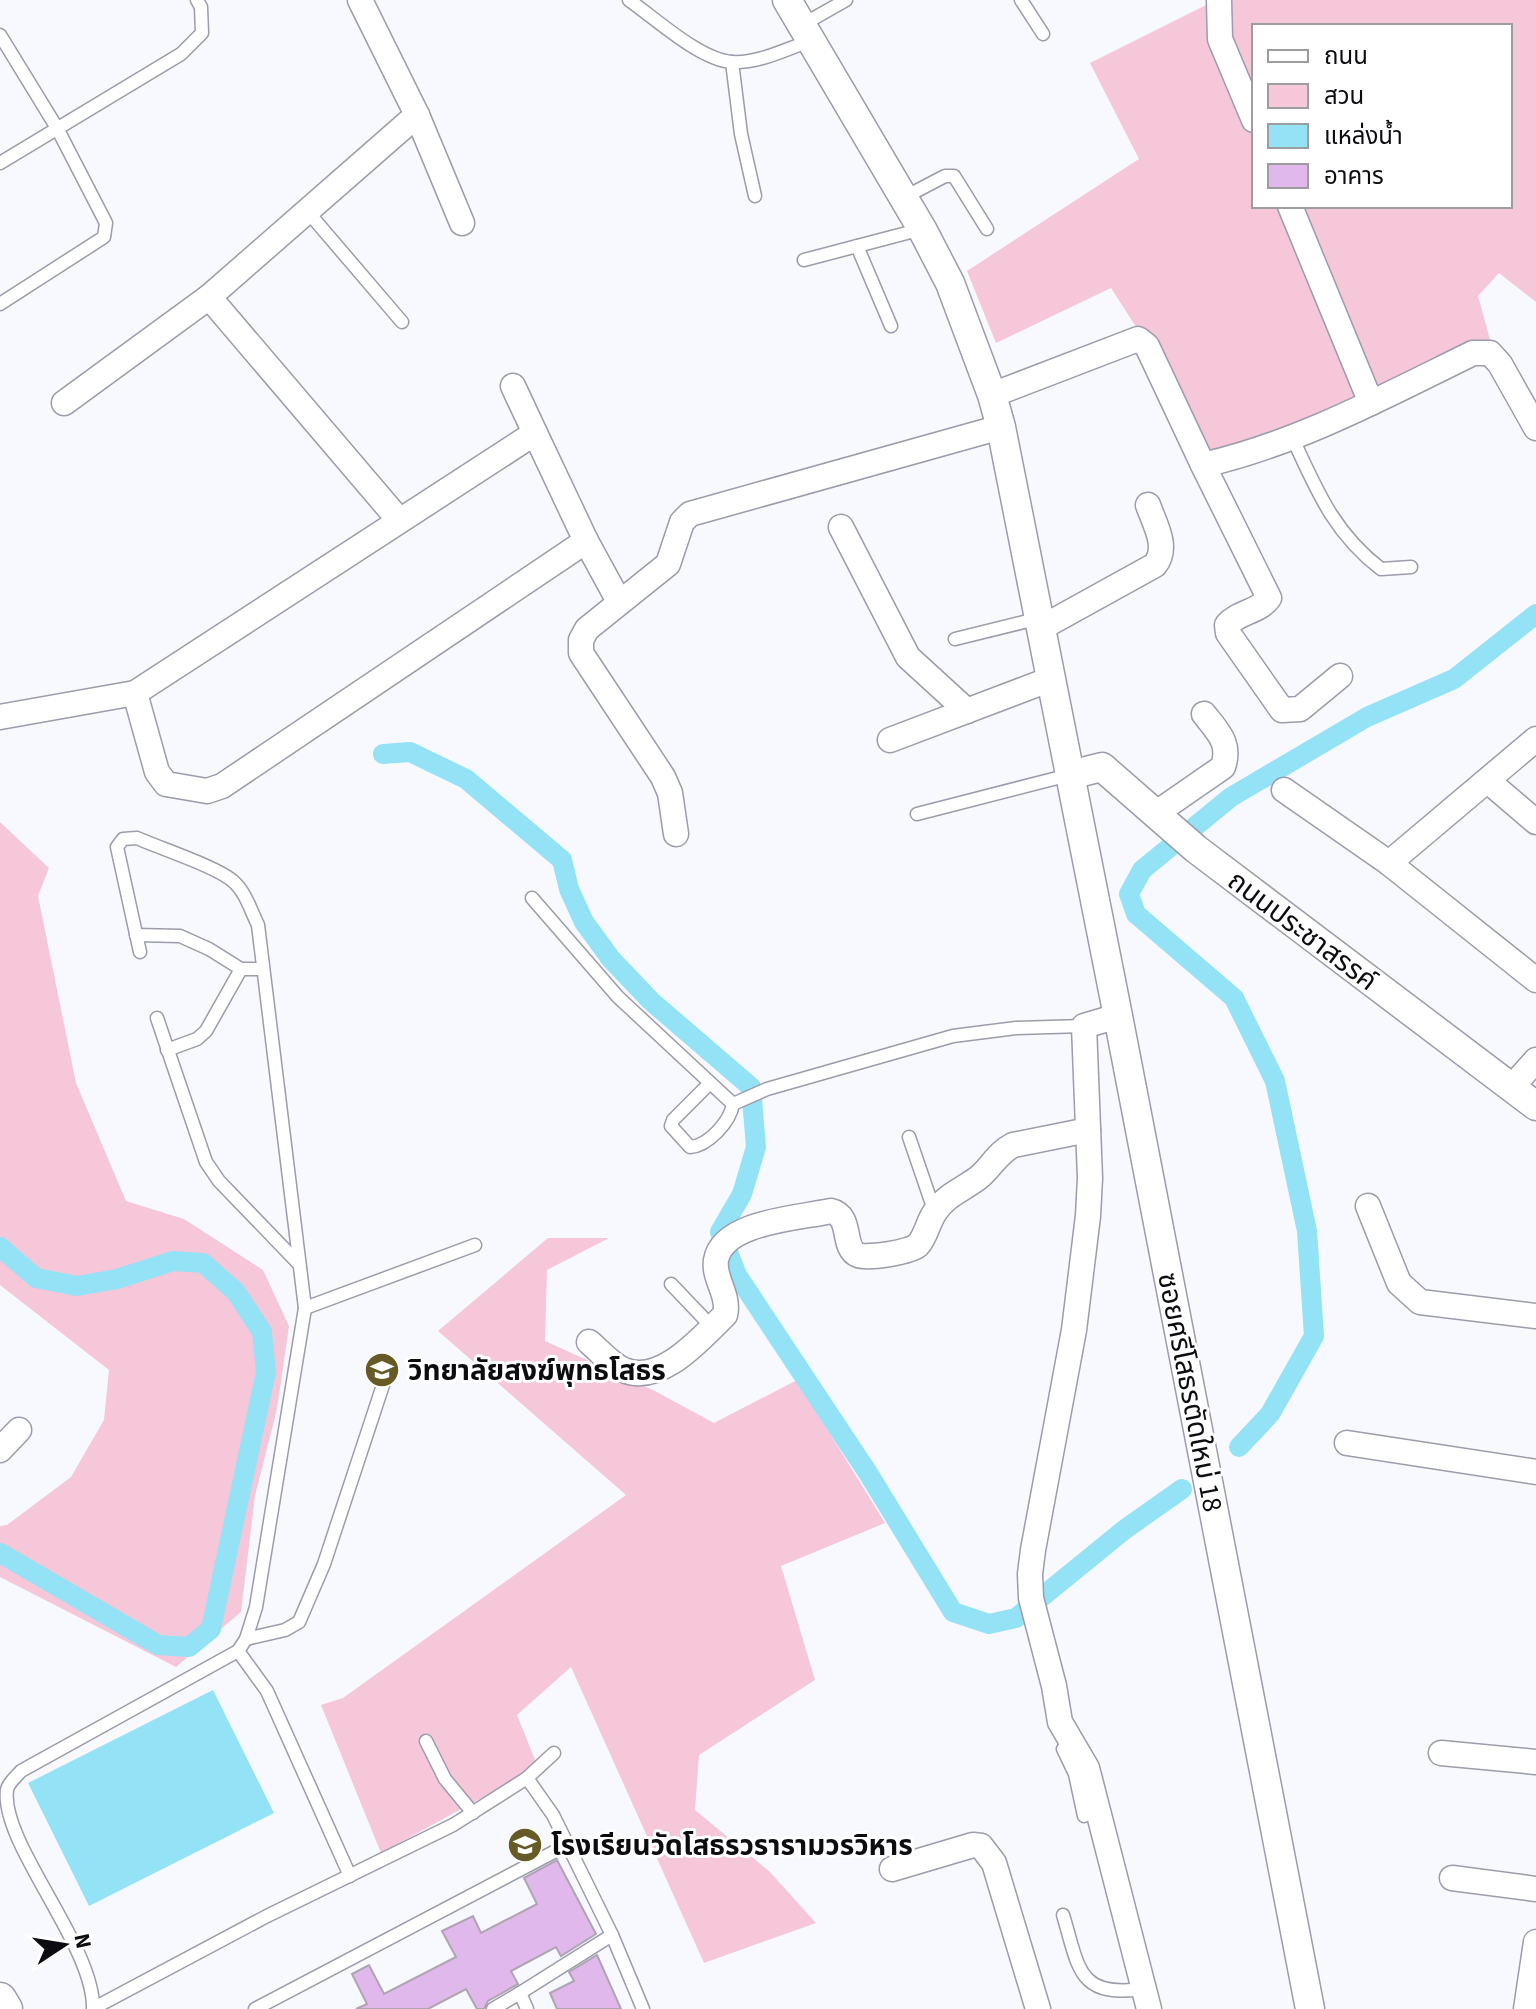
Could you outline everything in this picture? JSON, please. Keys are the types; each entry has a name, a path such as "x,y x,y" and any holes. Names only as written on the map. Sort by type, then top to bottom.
{"main road":[{"path":"0,1999 6,2009"}],"street":[{"path":"360,0 417,115 462,223"},
{"name":"ซอยศรีโสธรตัดใหม่ 18","path":"787,0 922,229 950,283 1001,427 1310,2009"},
{"path":"1219,0 1220,39 1252,115"},
{"path":"64,403 209,297 417,115"},
{"path":"1291,208 1371,403"},
{"path":"209,297 399,520"},
{"path":"992,395 1138,339 1147,346 1269,598 1265,604 1231,620 1227,625 1228,633 1282,710 1300,709 1340,676"},
{"path":"1203,465 1243,456 1293,439 1473,353 1490,353 1500,364 1536,428"},
{"path":"513,386 586,541 616,596"},
{"path":"676,834 670,793 663,777 581,653 581,640 587,629 668,564 682,522 690,514 1001,427"},
{"path":"0,717 135,693 535,433"},
{"path":"1040,623 1155,565 1162,556 1163,548 1148,505"},
{"path":"841,527 896,639 908,657 967,711"},
{"path":"135,693 157,772 166,784 207,791 222,786 586,541"},
{"path":"890,740 1051,679"},
{"path":"1160,818 1223,767 1227,754 1222,739 1204,714"},
{"path":"1389,863 1536,739"},
{"name":"ถนนประชาสรรค์","path":"1070,775 1102,767 1196,849 1536,1106"},
{"path":"1488,781 1536,822"},
{"path":"1284,790 1389,863 1536,980"},
{"path":"1118,1016 1084,1026 1088,1216 1082,1269 1030,1574 1033,1610 1054,1686 1060,1722 1087,1768 1146,1999"},
{"path":"1512,1087 1536,1060"},
{"path":"589,1342 621,1369 641,1373 678,1359 725,1315 728,1305 716,1263 728,1244 753,1225 831,1211 838,1213 842,1219 856,1255 865,1257 911,1250 922,1239 935,1213 951,1194 980,1177 1002,1150 1088,1130"},
{"path":"1368,1206 1399,1283 1420,1302 1536,1316"},
{"path":"0,1450 19,1430"},
{"path":"1347,1443 1536,1472"},
{"path":"1441,1753 1536,1762"},
{"path":"892,1869 973,1845 981,1846 994,1863 1038,2009"},
{"path":"1452,1878 1536,1889"},
{"path":"1526,2009 1536,1942"}],"lane":[{"path":"0,163 181,54 202,33 201,7 197,0"},
{"path":"629,0 708,56 732,62 756,60 806,33 846,0"},
{"path":"1021,0 1043,34"},
{"path":"0,35 57,128 106,223 104,237 0,304"},
{"path":"732,62 741,134 755,196"},
{"path":"903,198 945,176 954,176 987,229"},
{"path":"308,212 402,322"},
{"path":"804,260 922,229"},
{"path":"857,246 891,326"},
{"path":"1293,439 1339,529 1357,551 1381,569 1411,567"},
{"path":"955,639 1040,623"},
{"path":"917,814 1070,775"},
{"path":"140,952 117,847 123,839 137,838 233,881 258,925 305,1308 256,1607 246,1639 238,1651 21,1771 7,1788 3,1814 83,1967 94,2008 267,1916 473,1813 527,1778 554,1753"},
{"path":"532,898 618,997 733,1104"},
{"path":"136,935 180,936 241,969 263,969"},
{"path":"167,1050 197,1039 206,1031 241,969"},
{"path":"157,1018 206,1162 219,1181 299,1264"},
{"path":"710,1083 673,1120 671,1126 690,1147 695,1148 707,1140 727,1120 733,1104 767,1089 953,1036 1016,1028 1084,1026"},
{"path":"909,1137 935,1213"},
{"path":"305,1308 475,1245"},
{"path":"671,1284 712,1327"},
{"path":"246,1639 271,1634 299,1622 324,1564 386,1376"},
{"path":"238,1651 267,1691 350,1876"},
{"path":"1054,1686 1047,1716 1075,1774 1084,1816"},
{"path":"426,1741 445,1779 473,1813"},
{"path":"527,1778 553,1815 612,1935 643,2009"},
{"path":"255,2009 567,1845"},
{"path":"1063,1915 1081,1970 1089,1981 1111,1991 1146,1999"},
{"path":"493,2009 612,1935"},
{"path":"520,1993 527,2009"}],"green space":[{"path":"1231,0 1536,0 1536,302 1499,273 1478,296 1491,343 1376,392 1299,208 1512,208 1512,24 1252,24 1252,96 1226,35"},
{"path":"1208,4 1252,128 1252,208 1283,208 1359,401 1301,430 1204,454 1162,367 1111,288 996,343 967,271 1139,159 1090,63"},
{"path":"0,822 49,868 38,896 76,1083 126,1201 184,1219 263,1270 289,1326 277,1409 255,1496 241,1612 176,1667 0,1577 0,1526 7,1525 71,1477 104,1420 109,1370 0,1285"},
{"path":"548,1238 609,1238 547,1270 545,1341 655,1391 714,1423 797,1380 885,1523 781,1566 815,1680 699,1755 695,1810 770,1872 816,1923 704,1963 571,1667 517,1715 538,1767 381,1853 321,1705 343,1698 626,1495 438,1331"}],"water":[{"path":"213,1690 274,1813 89,1906 28,1783"}],"building":[{"path":"557,1860 596,1934 561,1956 556,1947 511,1971 518,1984 488,2001 484,2009 477,2009 466,1989 428,2009 356,2009 367,2004 352,1974 369,1965 384,1994 456,1957 442,1931 473,1916 481,1933 537,1904 524,1878"},
{"path":"597,1955 621,2009 557,2009 550,1993 574,1981 569,1972"}],"waterway":[{"path":"1239,1447 1270,1414 1314,1336 1307,1231 1275,1081 1234,998 1136,914 1129,894 1142,870 1231,797 1367,717 1454,679 1536,614"},
{"path":"383,754 410,752 466,779 562,860 569,889 584,922 611,959 651,1001 751,1087 756,1147 742,1194 720,1232 737,1275 868,1473 953,1612 989,1624 1016,1618 1124,1530 1182,1489"},
{"path":"0,1247 36,1278 77,1286 117,1279 173,1261 203,1263 236,1292 262,1332 266,1372 211,1629 189,1647 158,1645 0,1553"}],"place":[{"name":"วิทยาลัยสงฆ์พุทธโสธร","path":"382,1370"},
{"name":"โรงเรียนวัดโสธรวรารามวรวิหาร","path":"525,1845"}]}
